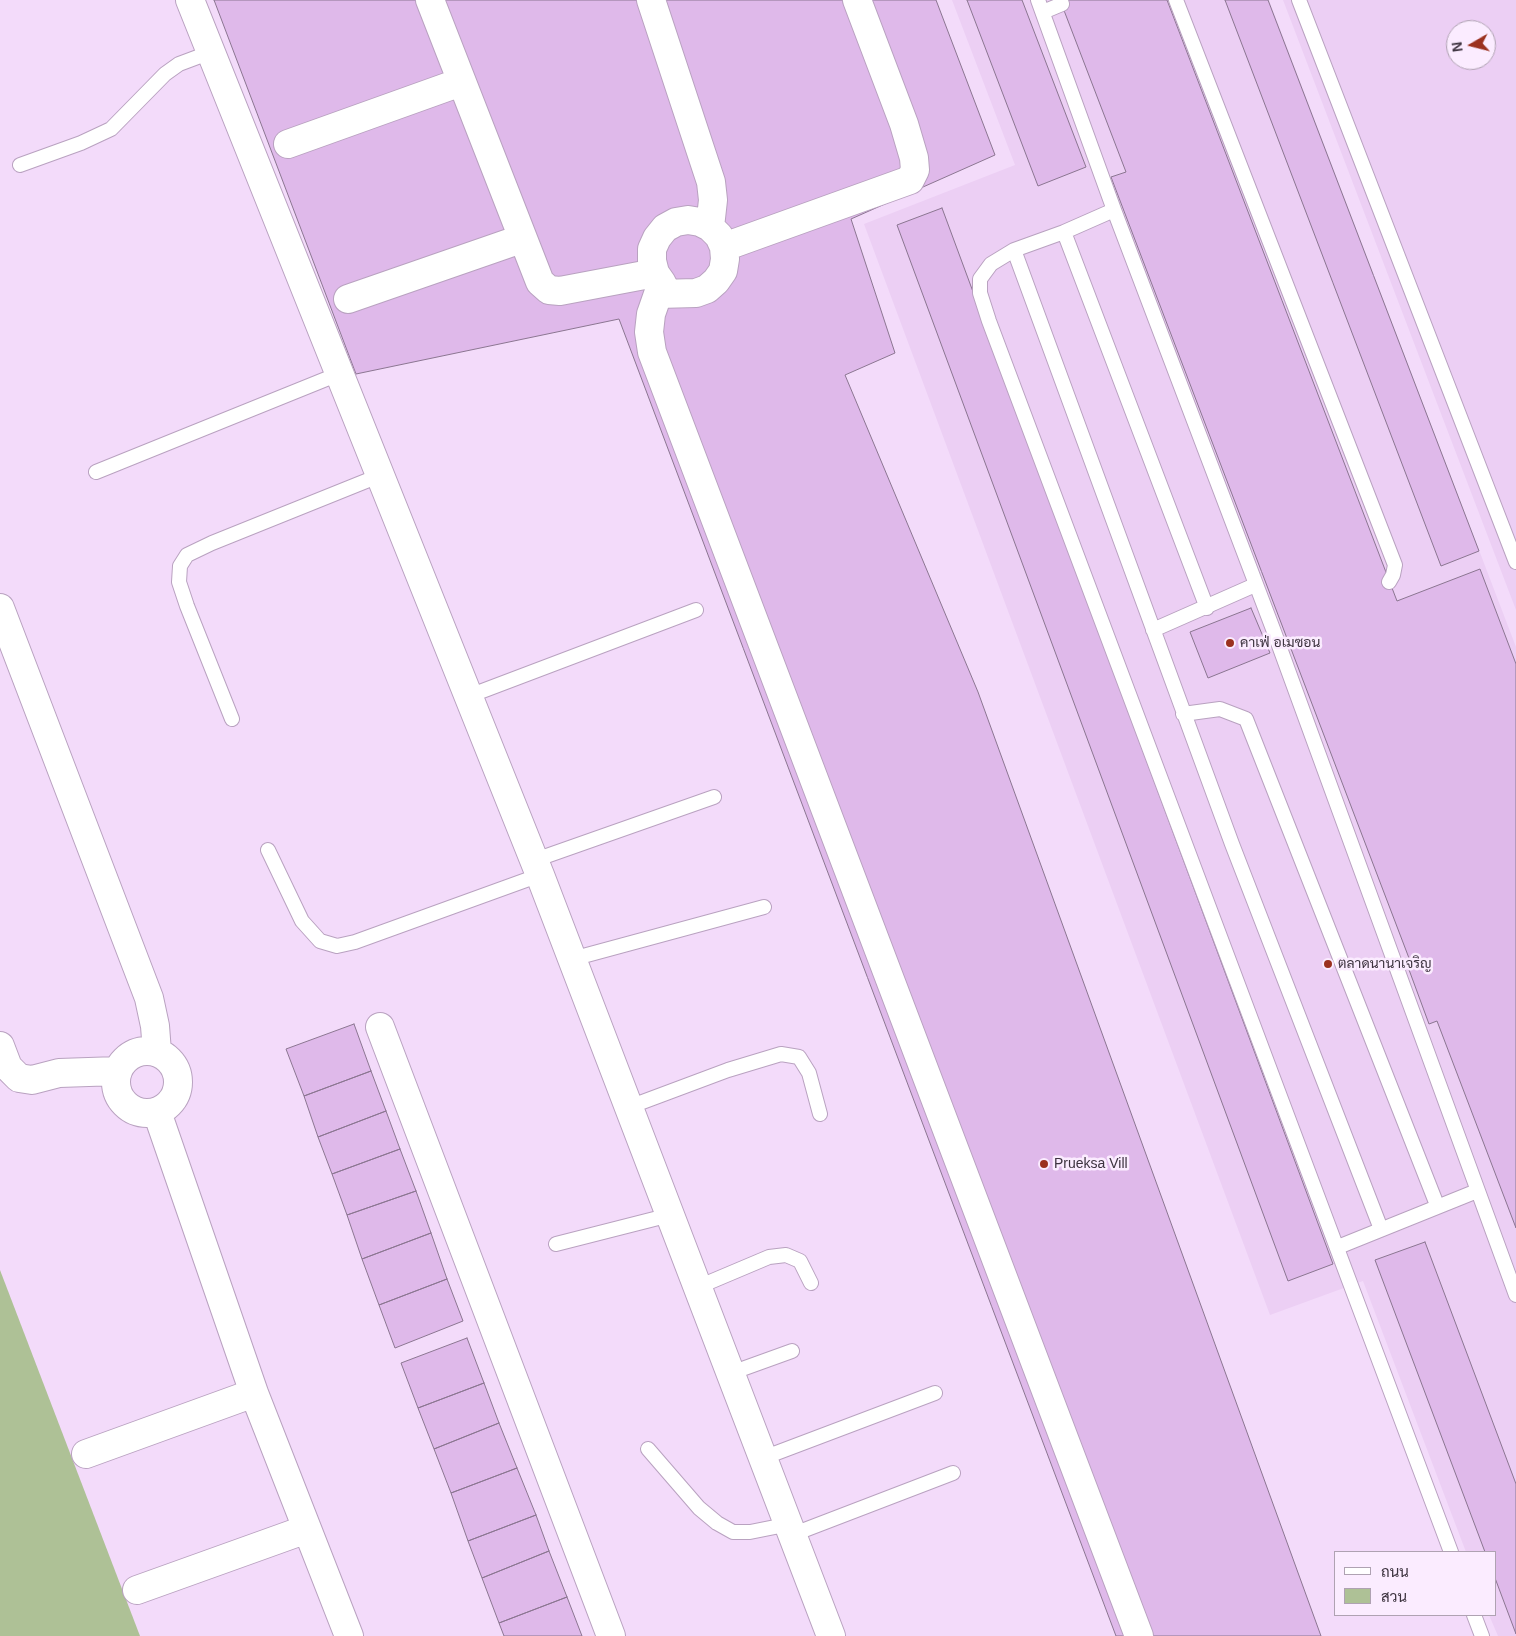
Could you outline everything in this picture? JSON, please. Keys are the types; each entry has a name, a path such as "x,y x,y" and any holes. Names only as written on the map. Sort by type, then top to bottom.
{"street":[{"path":"190,0 538,867 832,1636"},
{"path":"430,0 521,239 540,282 549,290 560,291 657,283 696,293 707,289 716,281 723,270 711,182 651,0"},
{"path":"717,237 910,180 915,170 914,158 904,124 857,0"},
{"path":"288,144 461,82"},
{"path":"717,237 700,222 688,220 676,222 665,228 657,238 652,249 657,283 649,332 652,352 1139,1636"},
{"path":"348,299 521,239"},
{"path":"0,608 149,998 156,1026 157,1052"},
{"path":"380,1027 611,1636"},
{"path":"0,1046 8,1067 19,1078 32,1080 59,1073 118,1071"},
{"path":"138,1052 157,1052 168,1058 176,1069 179,1082 176,1094 168,1105 157,1112 136,1111 123,1101 116,1087 118,1071 130,1056 138,1052"},
{"path":"157,1112 254,1393 349,1636"},
{"path":"86,1454 254,1393"},
{"path":"137,1590 307,1529"}],"lane":[{"path":"1176,0 1395,565 1389,582"},
{"path":"1299,0 1516,562"},
{"path":"1062,4 1040,6 1114,210 1255,585 1277,627 1516,1295"},
{"path":"20,166 81,143 111,129 165,74 179,64 212,52"},
{"path":"1114,210 1064,232 1014,250 991,264 980,279 980,293 1451,1551"},
{"path":"1064,232 1207,608"},
{"path":"1014,250 1183,714 1381,1229"},
{"path":"96,472 341,373"},
{"path":"232,719 187,606 179,582 180,566 187,555 212,543 381,475"},
{"path":"1153,630 1207,608 1255,585"},
{"path":"469,696 696,610"},
{"path":"1183,714 1220,709 1246,719 1437,1205"},
{"path":"268,850 302,922 320,940 337,946 355,942 714,797"},
{"path":"572,959 764,907"},
{"path":"629,1107 728,1070 782,1054 799,1057 809,1073 820,1114"},
{"path":"1338,1247 1477,1190"},
{"path":"556,1244 670,1215"},
{"path":"698,1286 770,1257 786,1255 800,1261 812,1283"},
{"path":"731,1373 792,1351"},
{"path":"763,1458 935,1393"},
{"path":"648,1449 699,1508 717,1523 733,1532 792,1529 953,1474"},
{"path":"1474,1616 1482,1636"}],"shaded area":[{"name":"ตลาดนานาเจริญ","path":"952,0 1269,0 1516,647 1516,1636 1498,1636 1489,1616 1496,1616 1496,1551 1466,1551 1363,1281 1270,1315 864,224 1015,165"},
{"path":"1283,0 1516,0 1516,610"}],"green space":[{"path":"0,1270 140,1636 0,1636"}],"building":[{"name":"Prueksa Vill","path":"214,0 936,0 995,155 851,219 895,353 845,375 978,692 1321,1636 1116,1636 619,319 356,374"},
{"path":"967,0 1022,0 1086,167 1038,186"},
{"path":"1060,0 1167,0 1397,601 1480,569 1516,664 1516,1228 1437,1021 1429,1024 1408,967 1412,966 1111,177 1126,172"},
{"path":"1225,0 1268,0 1479,551 1441,566"},
{"path":"942,208 1333,1264 1288,1281 897,225"},
{"name":"คาเฟ่ อเมซอน","path":"1251,608 1270,653 1208,678 1190,632"},
{"path":"354,1024 371,1071 304,1096 286,1049"},
{"path":"371,1071 386,1111 318,1137 304,1096"},
{"path":"386,1111 400,1149 332,1174 318,1137"},
{"path":"400,1149 416,1191 347,1215 332,1174"},
{"path":"416,1191 431,1233 362,1259 347,1215"},
{"path":"431,1233 447,1279 379,1305 362,1259"},
{"path":"1425,1242 1516,1484 1516,1634 1496,1581 1496,1551 1485,1551 1375,1260"},
{"path":"447,1279 463,1321 395,1348 379,1305"},
{"path":"467,1338 484,1383 418,1408 401,1363"},
{"path":"484,1383 499,1423 434,1449 418,1408"},
{"path":"499,1423 517,1468 451,1493 434,1449"},
{"path":"517,1468 536,1515 468,1541 451,1493"},
{"path":"536,1515 549,1551 482,1578 468,1541"},
{"path":"549,1551 567,1597 499,1623 482,1578"},
{"path":"567,1597 582,1636 504,1636 499,1623"}],"place":[{"name":"คาเฟ่ อเมซอน","path":"1230,643"},
{"name":"ตลาดนานาเจริญ","path":"1328,964"},
{"name":"Prueksa Vill","path":"1044,1164"}]}
